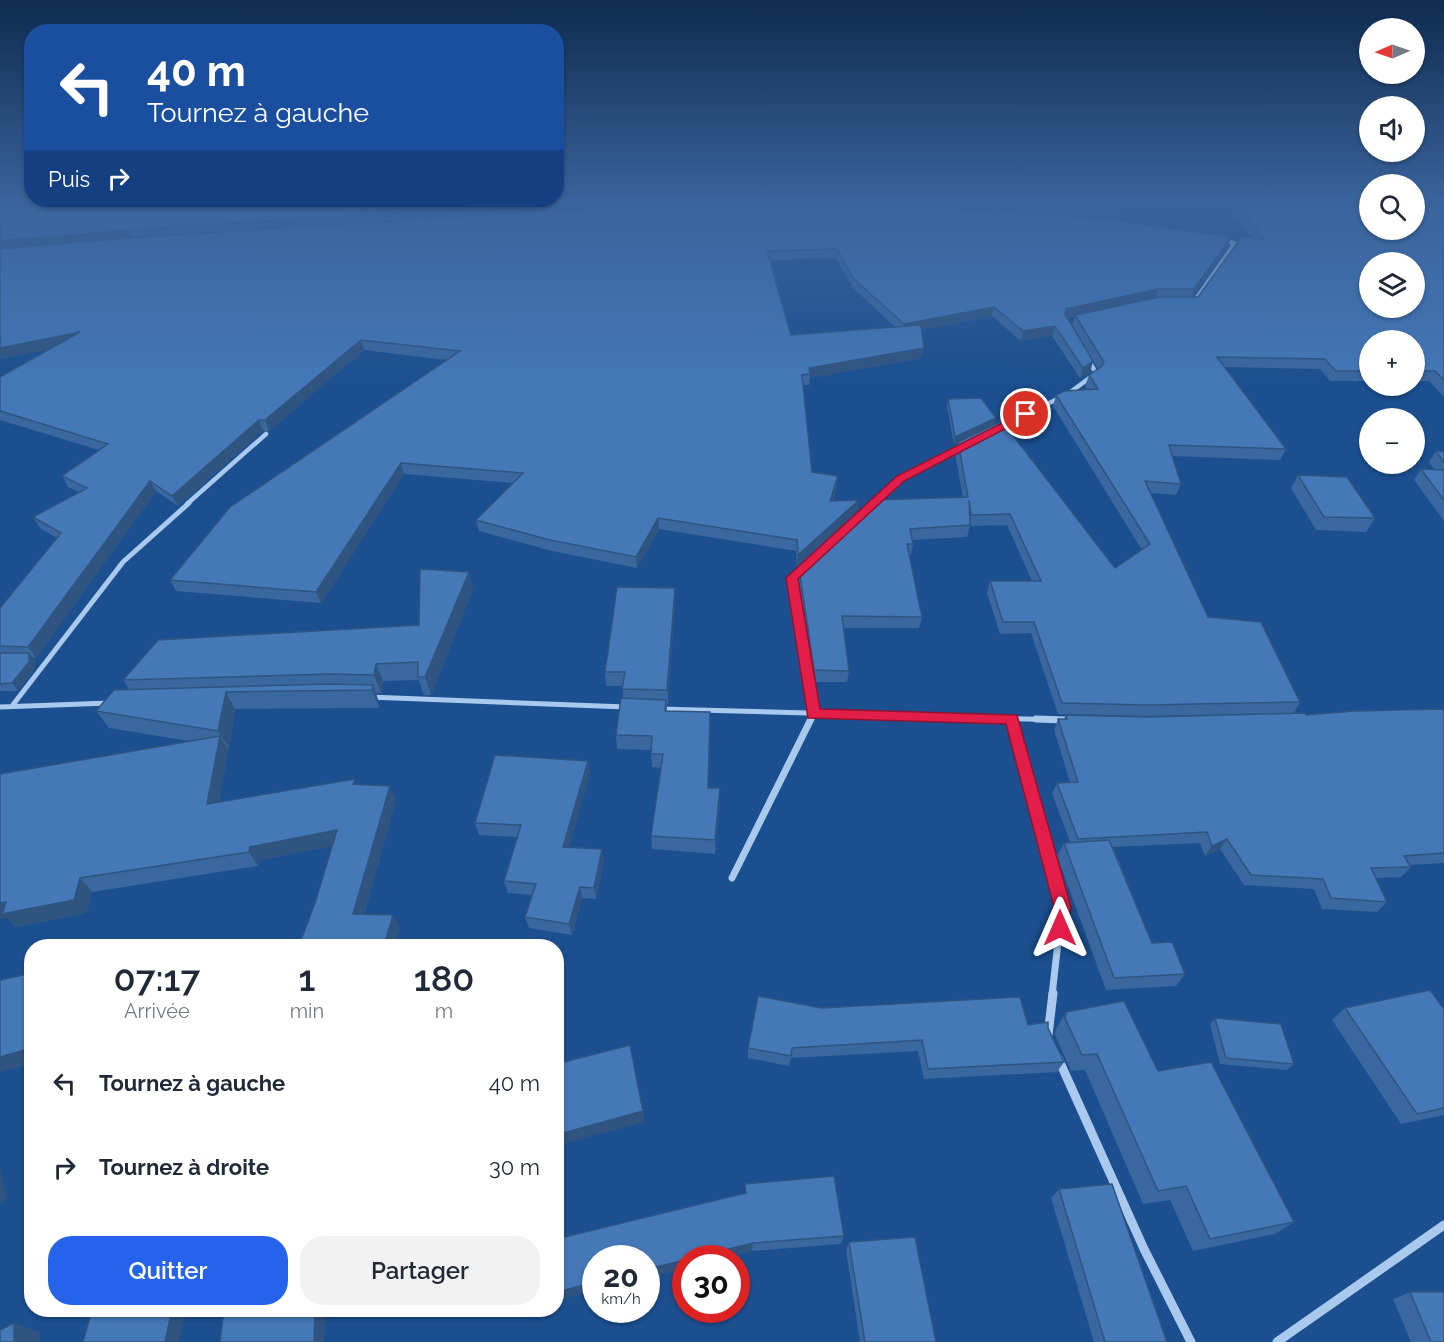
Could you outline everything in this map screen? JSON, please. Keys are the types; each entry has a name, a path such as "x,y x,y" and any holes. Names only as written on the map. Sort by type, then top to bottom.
{"street":[{"path":"1184,303 1193,303 1222,262"},
{"path":"995,430 1068,394 1096,373 1084,352"},
{"path":"12,706 123,562 266,434"},
{"path":"868,508 901,478 974,440"},
{"path":"732,878 813,715 792,578 808,563"},
{"path":"362,697 635,708"},
{"path":"0,707 115,703"},
{"path":"647,708 813,715 1071,720"},
{"path":"1012,719 1062,907 1048,1036 1144,1249 1191,1342"},
{"path":"1276,1342 1444,1225"}],"building":[{"path":"0,262 770,262 791,335 921,325 924,348 809,368 810,374 802,375 812,472 838,476 830,501 859,500 798,555 797,540 658,518 636,557 550,540 476,520 523,473 401,463 316,592 170,580 230,507 460,351 361,340 265,420 259,420 172,496 150,481 28,647 0,646 0,608 61,533 33,517 87,488 62,476 108,444 0,411 0,377 80,332 0,348"},
{"path":"844,262 1213,262 1194,289 1158,289 1066,309 1065,314 1093,361 1083,368 1055,326 1023,331 994,307 904,324 853,278"},
{"path":"1224,262 1359,262 1359,318 1425,318 1425,262 1444,262 1444,380 1435,371 1425,371 1425,330 1359,330 1359,371 1336,371 1325,359 1217,357 1286,449 1169,445 1181,484 1145,481 1208,617 1261,622 1300,702 1147,705 1062,703 1034,622 1003,622 990,581 1041,581 1010,514 971,515 969,500 970,525 910,529 913,544 907,544 922,617 842,616 849,671 814,670 799,568 874,500 968,497 958,442 1002,421 1115,568 1150,544 1056,395 1064,391 1098,389 1089,375 1104,362 1075,315 1160,297 1198,297"},
{"path":"981,398 996,418 955,437 948,399"},
{"path":"1436,451 1444,452 1444,462"},
{"path":"1425,469 1444,470 1444,500 1425,474"},
{"path":"1298,475 1347,477 1375,518 1324,517"},
{"path":"420,569 469,572 425,677 418,677 418,662 376,664 374,675 330,674 123,680 158,640 419,625"},
{"path":"617,587 675,588 667,690 622,689 625,672 605,672"},
{"path":"0,653 29,653 29,662 12,683 0,684"},
{"path":"330,684 373,685 372,690 226,692 218,731 96,711 114,690"},
{"path":"621,698 666,700 665,711 710,712 708,788 720,788 715,840 651,836 663,754 651,754 652,736 616,735"},
{"path":"1444,709 1444,853 1404,856 1411,867 1371,868 1387,902 1331,898 1323,879 1251,875 1227,839 1212,846 1207,832 1078,839 1057,783 1078,782 1058,719 1067,719 1066,715 1148,717 1305,713 1306,715 1354,711"},
{"path":"220,736 207,804 355,779 353,784 390,786 353,914 393,915 386,939 302,939 337,830 250,847 249,852 80,878 74,900 2,914 6,902 0,903 0,774"},
{"path":"495,755 588,761 563,847 602,849 594,888 580,887 569,924 525,917 536,884 504,881 521,825 475,823"},
{"path":"1109,840 1152,943 1172,942 1185,974 1114,978 1064,843"},
{"path":"24,975 24,1050 0,1057 0,980"},
{"path":"1430,990 1444,1009 1444,1108 1417,1114 1345,1008"},
{"path":"758,996 822,1008 1020,997 1028,1025 1048,1022 1048,1028 1064,1062 928,1069 922,1040 792,1048 791,1056 748,1048"},
{"path":"1124,1001 1158,1071 1211,1062 1294,1222 1210,1239 1186,1186 1158,1191 1097,1054 1082,1055 1065,1018 1066,1012"},
{"path":"1215,1018 1281,1024 1294,1064 1226,1058"},
{"path":"630,1045 643,1111 564,1133 564,1062"},
{"path":"834,1176 844,1236 745,1245 672,1245 672,1263 660,1266 660,1245 582,1245 582,1286 564,1290 564,1237 746,1193 745,1184"},
{"path":"1112,1184 1167,1342 1105,1342 1059,1189"},
{"path":"915,1237 936,1342 865,1342 849,1242"},
{"path":"1410,1292 1444,1292 1444,1342 1431,1342"},
{"path":"90,1317 170,1317 165,1342 83,1342"},
{"path":"223,1317 315,1317 314,1342 220,1342"},
{"path":"14,1323 14,1342 0,1342 0,1330"}],"route":[{"path":"1026,414 901,478 792,578 813,715 1012,719 1062,907 1060,928"}]}
